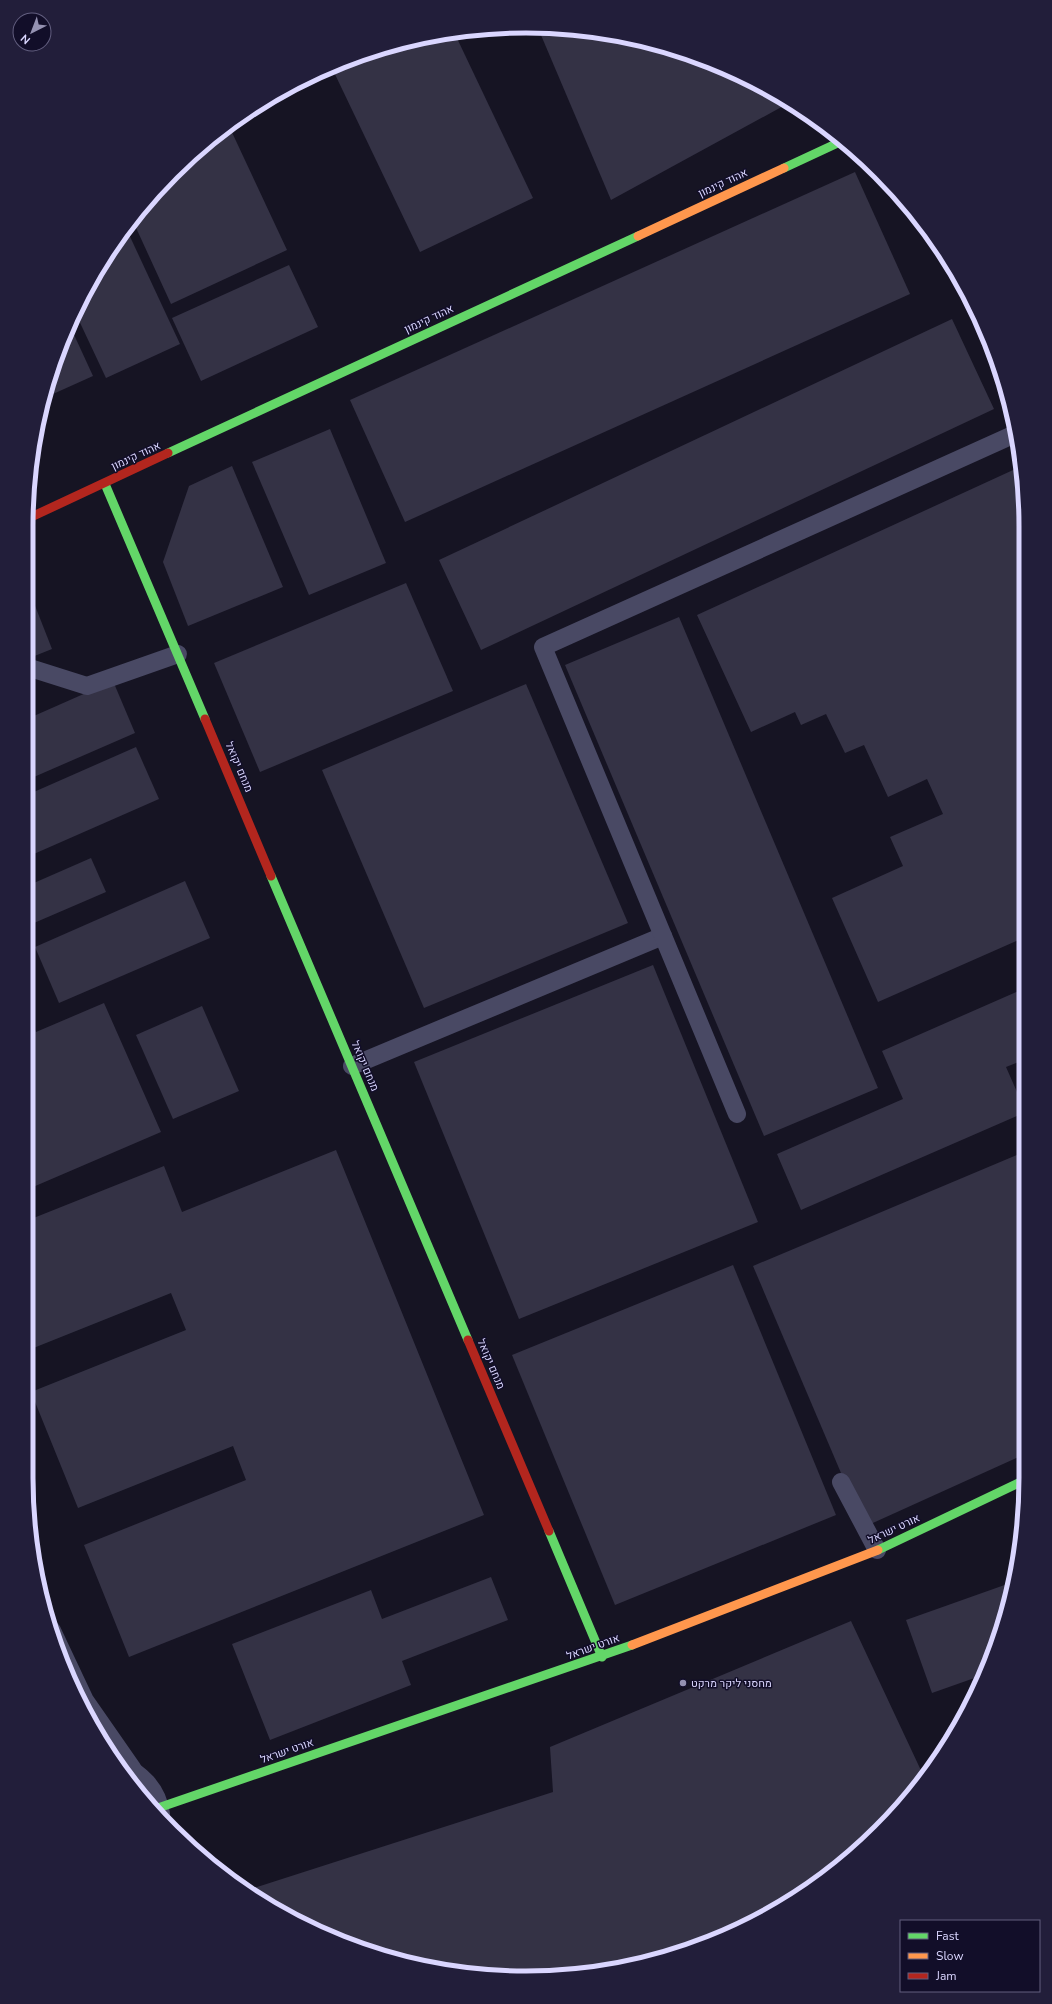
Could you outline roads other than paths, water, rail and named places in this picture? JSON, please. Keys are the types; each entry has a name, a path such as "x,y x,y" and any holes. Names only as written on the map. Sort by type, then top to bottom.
{"street":[{"name":"אהוד קינמון","path":"33,516 837,144"},
{"name":"מנחם יקואל","path":"105,484 602,1657"},
{"name":"אורט ישראל","path":"162,1810 602,1657 877,1550 1019,1483"},
{"path":"131,1773 143,1781 152,1793 157,1805"}],"lane":[{"path":"737,1114 543,646 1011,436"},
{"path":"33,669 86,686 178,654"},
{"path":"352,1066 664,936"},
{"path":"840,1482 877,1550"}],"place":[{"name":"מחסני ליקר מרקט","path":"683,1683"}]}
